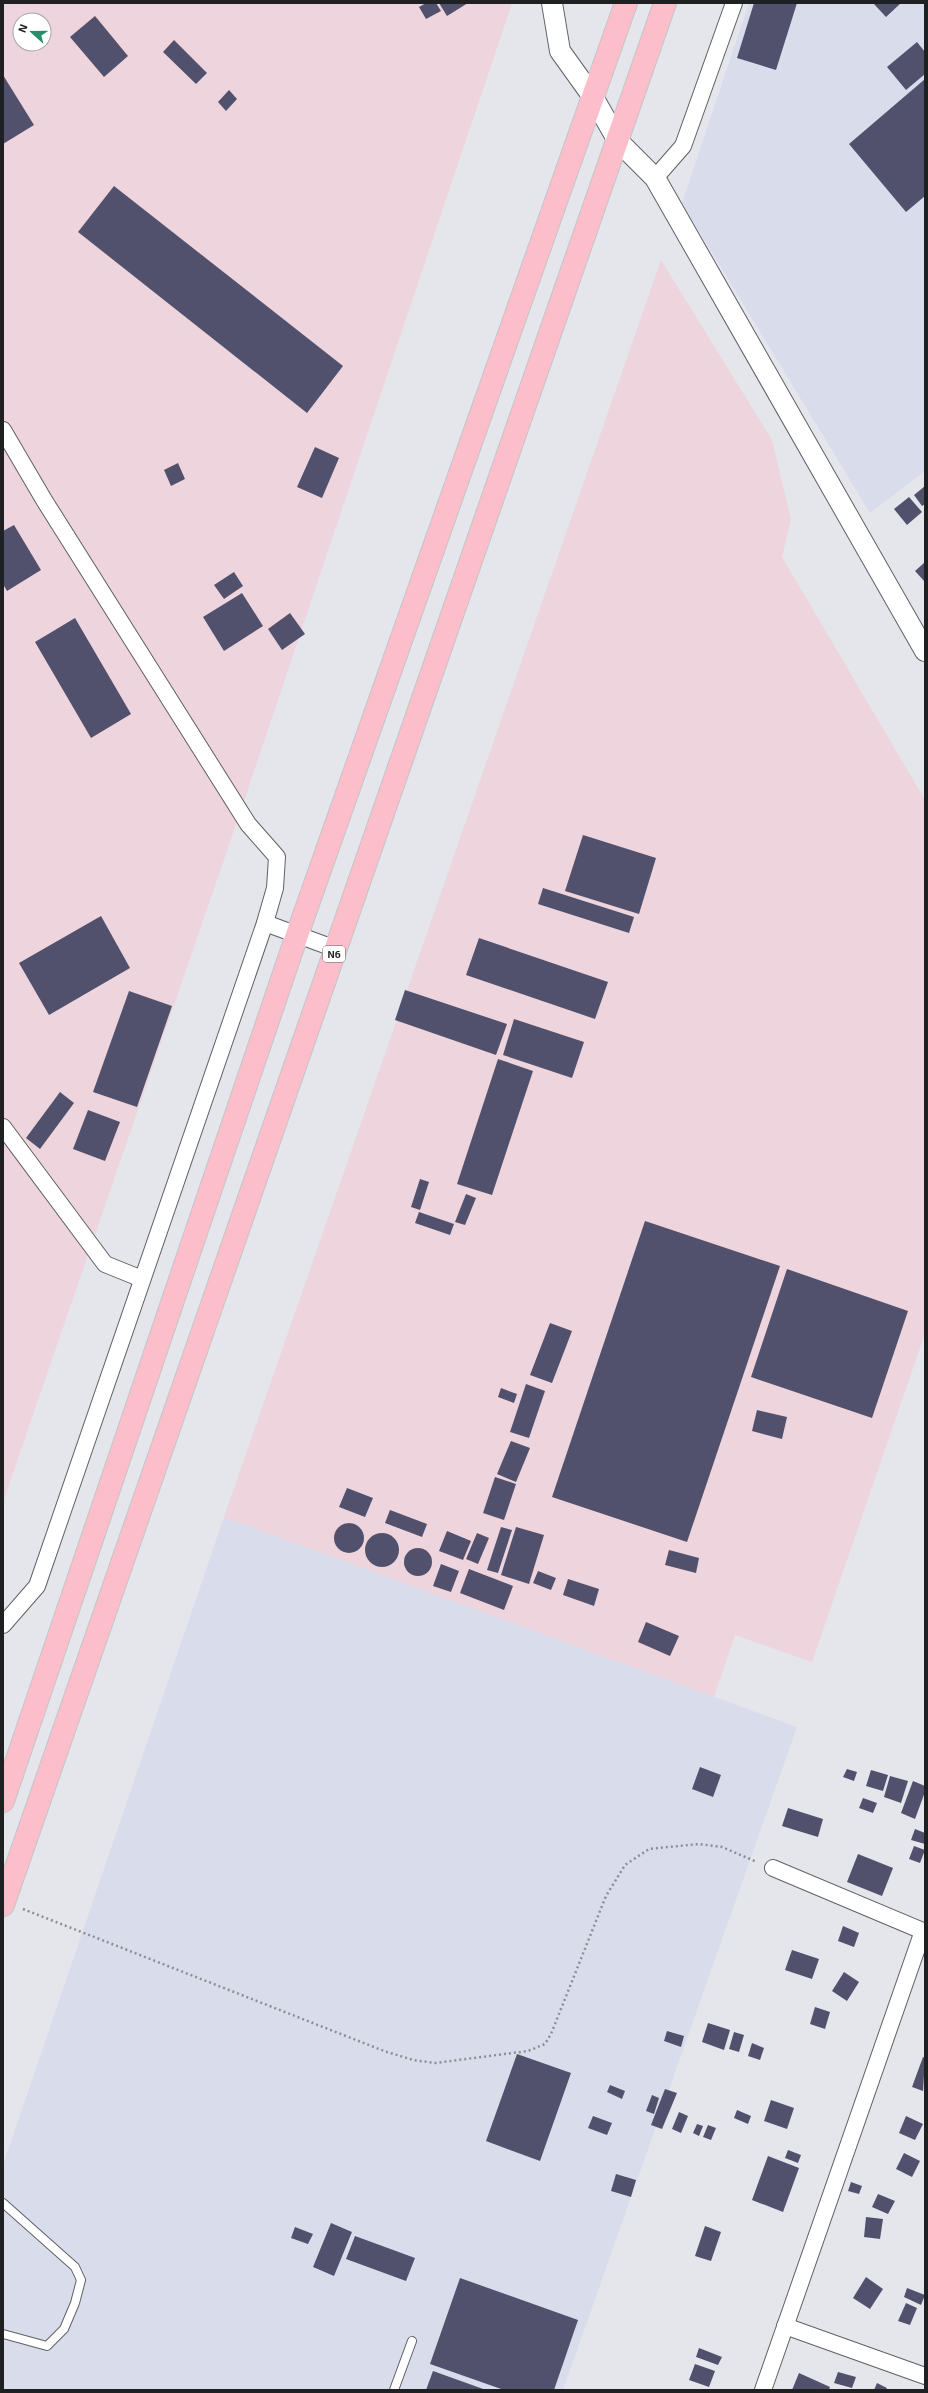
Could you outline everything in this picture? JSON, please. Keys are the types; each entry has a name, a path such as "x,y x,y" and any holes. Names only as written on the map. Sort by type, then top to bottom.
{"highway":[{"path":"3,1801 296,935 626,3"},
{"name":"N6","path":"4,1903 665,3"}],"street":[{"path":"552,3 560,50 593,97 618,140 655,178 925,651"},
{"path":"655,178 683,146 734,3"},
{"path":"3,430 44,500 248,824 277,857 275,888 265,923 37,1586 3,1625"},
{"path":"265,923 336,949"},
{"path":"3,1127 105,1264 142,1279"},
{"path":"763,2390 924,1932 773,1868"},
{"path":"785,2326 925,2376"}],"lane":[{"path":"3,2203 76,2267 81,2280 64,2329 47,2346 3,2334"},
{"path":"394,2390 412,2341"}],"path":[{"path":"4,1903 384,2051 413,2060 435,2062 528,2051 544,2044 551,2034 606,1896 625,1865 649,1849 699,1844 714,1846 773,1868"}],"shaded area":[{"path":"3,3 512,3 241,810 3,1502"},
{"path":"749,3 925,3 925,471 870,513 682,203"},
{"path":"661,260 772,440 791,519 782,557 925,800 925,1333 812,1662 735,1635 714,1697 224,1517"},
{"path":"224,1517 797,1727 563,2390 3,2390 3,2165"}],"building":[{"path":"426,3 436,3 441,11 426,19 419,7"},
{"path":"439,3 468,3 447,16"},
{"path":"754,3 797,3 776,70 737,58"},
{"path":"873,3 901,3 886,17"},
{"path":"95,16 128,56 104,77 70,37"},
{"path":"174,40 207,73 196,84 163,52"},
{"path":"917,42 925,52 925,74 906,90 887,67"},
{"path":"3,75 34,125 3,144"},
{"path":"925,79 925,196 906,212 849,144"},
{"path":"229,90 237,99 226,111 218,102"},
{"path":"114,186 343,366 307,413 78,232"},
{"path":"315,447 339,458 322,498 297,487"},
{"path":"178,463 185,479 171,486 164,470"},
{"path":"925,486 925,504 922,506 914,495"},
{"path":"909,497 922,512 907,525 894,509"},
{"path":"14,525 41,570 7,591 3,584 3,531"},
{"path":"925,562 925,582 915,571"},
{"path":"234,572 243,586 224,599 214,585"},
{"path":"242,593 263,626 224,651 203,617"},
{"path":"290,613 305,634 282,650 268,629"},
{"path":"75,618 131,714 91,738 35,642"},
{"path":"583,835 656,858 639,914 565,891"},
{"path":"543,888 634,917 629,933 538,904"},
{"path":"101,916 130,968 49,1015 19,963"},
{"path":"479,938 608,982 595,1019 466,975"},
{"path":"405,990 507,1024 496,1055 395,1020"},
{"path":"129,991 172,1006 137,1107 93,1092"},
{"path":"514,1019 584,1042 572,1078 503,1055"},
{"path":"498,1059 533,1071 492,1195 457,1184"},
{"path":"60,1092 74,1103 40,1149 26,1138"},
{"path":"88,1110 120,1122 105,1161 73,1149"},
{"path":"420,1179 429,1182 420,1210 411,1207"},
{"path":"466,1194 476,1198 465,1225 455,1222"},
{"path":"419,1212 454,1224 450,1235 415,1223"},
{"path":"645,1221 780,1266 687,1542 552,1497"},
{"path":"787,1269 908,1311 872,1418 751,1377"},
{"path":"550,1323 572,1331 552,1383 530,1375"},
{"path":"526,1384 545,1391 529,1438 510,1432"},
{"path":"501,1388 517,1394 514,1403 498,1397"},
{"path":"757,1410 787,1417 782,1439 752,1431"},
{"path":"511,1441 530,1448 516,1482 497,1474"},
{"path":"495,1477 516,1484 504,1520 483,1513"},
{"path":"347,1488 373,1498 365,1517 339,1507"},
{"path":"390,1510 427,1524 422,1537 385,1523"},
{"path":"349,1523 360,1527 364,1538 360,1549 349,1553 338,1549 334,1538 338,1527"},
{"path":"501,1527 512,1530 498,1573 487,1570"},
{"path":"516,1527 544,1535 529,1584 501,1575"},
{"path":"447,1531 471,1541 463,1560 439,1551"},
{"path":"379,1533 385,1533 389,1534 396,1540 399,1550 398,1557 392,1564 385,1567 379,1567 375,1566 368,1560 365,1553 365,1547 366,1543 372,1536"},
{"path":"477,1533 489,1538 478,1564 466,1559"},
{"path":"418,1548 428,1552 432,1562 428,1572 418,1576 408,1572 404,1562 408,1552"},
{"path":"669,1550 699,1558 696,1573 665,1565"},
{"path":"441,1564 459,1571 451,1592 433,1586"},
{"path":"469,1569 513,1586 504,1610 460,1593"},
{"path":"538,1571 556,1578 551,1590 533,1583"},
{"path":"568,1579 599,1589 594,1606 563,1595"},
{"path":"646,1622 679,1636 670,1656 638,1642"},
{"path":"700,1767 721,1775 713,1797 692,1789"},
{"path":"847,1769 857,1772 854,1781 843,1777"},
{"path":"871,1770 888,1775 883,1791 866,1786"},
{"path":"890,1776 908,1781 901,1803 884,1797"},
{"path":"913,1781 925,1786 925,1792 915,1819 901,1813"},
{"path":"863,1798 877,1803 873,1813 859,1808"},
{"path":"788,1808 823,1819 818,1837 782,1826"},
{"path":"915,1829 925,1833 925,1844 911,1840"},
{"path":"914,1846 925,1850 920,1863 909,1859"},
{"path":"858,1854 893,1868 882,1896 847,1882"},
{"path":"843,1926 859,1933 854,1947 838,1941"},
{"path":"792,1950 819,1959 812,1979 785,1970"},
{"path":"844,1972 859,1982 847,2001 832,1991"},
{"path":"815,2007 830,2012 825,2029 810,2024"},
{"path":"708,2023 730,2030 724,2050 702,2042"},
{"path":"667,2031 684,2036 681,2047 664,2041"},
{"path":"734,2032 744,2035 739,2052 729,2049"},
{"path":"752,2043 764,2048 760,2060 748,2056"},
{"path":"517,2054 571,2073 540,2161 486,2141"},
{"path":"923,2057 925,2058 923,2091 912,2087"},
{"path":"610,2085 625,2091 622,2099 607,2092"},
{"path":"665,2089 677,2093 662,2129 651,2125"},
{"path":"652,2095 659,2098 654,2114 646,2111"},
{"path":"771,2100 794,2108 787,2129 764,2121"},
{"path":"737,2110 751,2116 748,2124 734,2118"},
{"path":"679,2112 688,2116 681,2133 672,2129"},
{"path":"593,2116 612,2123 607,2135 588,2128"},
{"path":"906,2116 923,2124 915,2140 899,2133"},
{"path":"697,2124 703,2126 699,2136 693,2133"},
{"path":"708,2125 716,2128 711,2140 703,2137"},
{"path":"788,2150 801,2155 798,2163 785,2158"},
{"path":"904,2153 920,2161 912,2177 896,2169"},
{"path":"768,2156 799,2168 783,2212 752,2200"},
{"path":"616,2174 636,2180 631,2197 611,2191"},
{"path":"851,2182 862,2186 859,2194 848,2191"},
{"path":"878,2194 895,2201 888,2214 872,2207"},
{"path":"866,2217 883,2219 880,2239 864,2237"},
{"path":"331,2223 352,2232 334,2276 313,2267"},
{"path":"705,2226 721,2232 711,2261 695,2256"},
{"path":"295,2227 313,2234 308,2244 291,2238"},
{"path":"355,2236 415,2258 406,2281 346,2259"},
{"path":"866,2277 883,2289 870,2309 853,2298"},
{"path":"460,2278 578,2320 554,2390 504,2390 430,2364"},
{"path":"907,2288 925,2295 921,2305 904,2297"},
{"path":"906,2303 917,2308 910,2325 898,2321"},
{"path":"699,2348 722,2357 718,2365 696,2357"},
{"path":"695,2364 715,2371 709,2387 689,2380"},
{"path":"433,2371 486,2390 426,2390"},
{"path":"838,2372 856,2377 852,2388 834,2383"},
{"path":"799,2373 830,2387 829,2390 792,2390"},
{"path":"877,2383 887,2388 886,2390 874,2390"}]}
